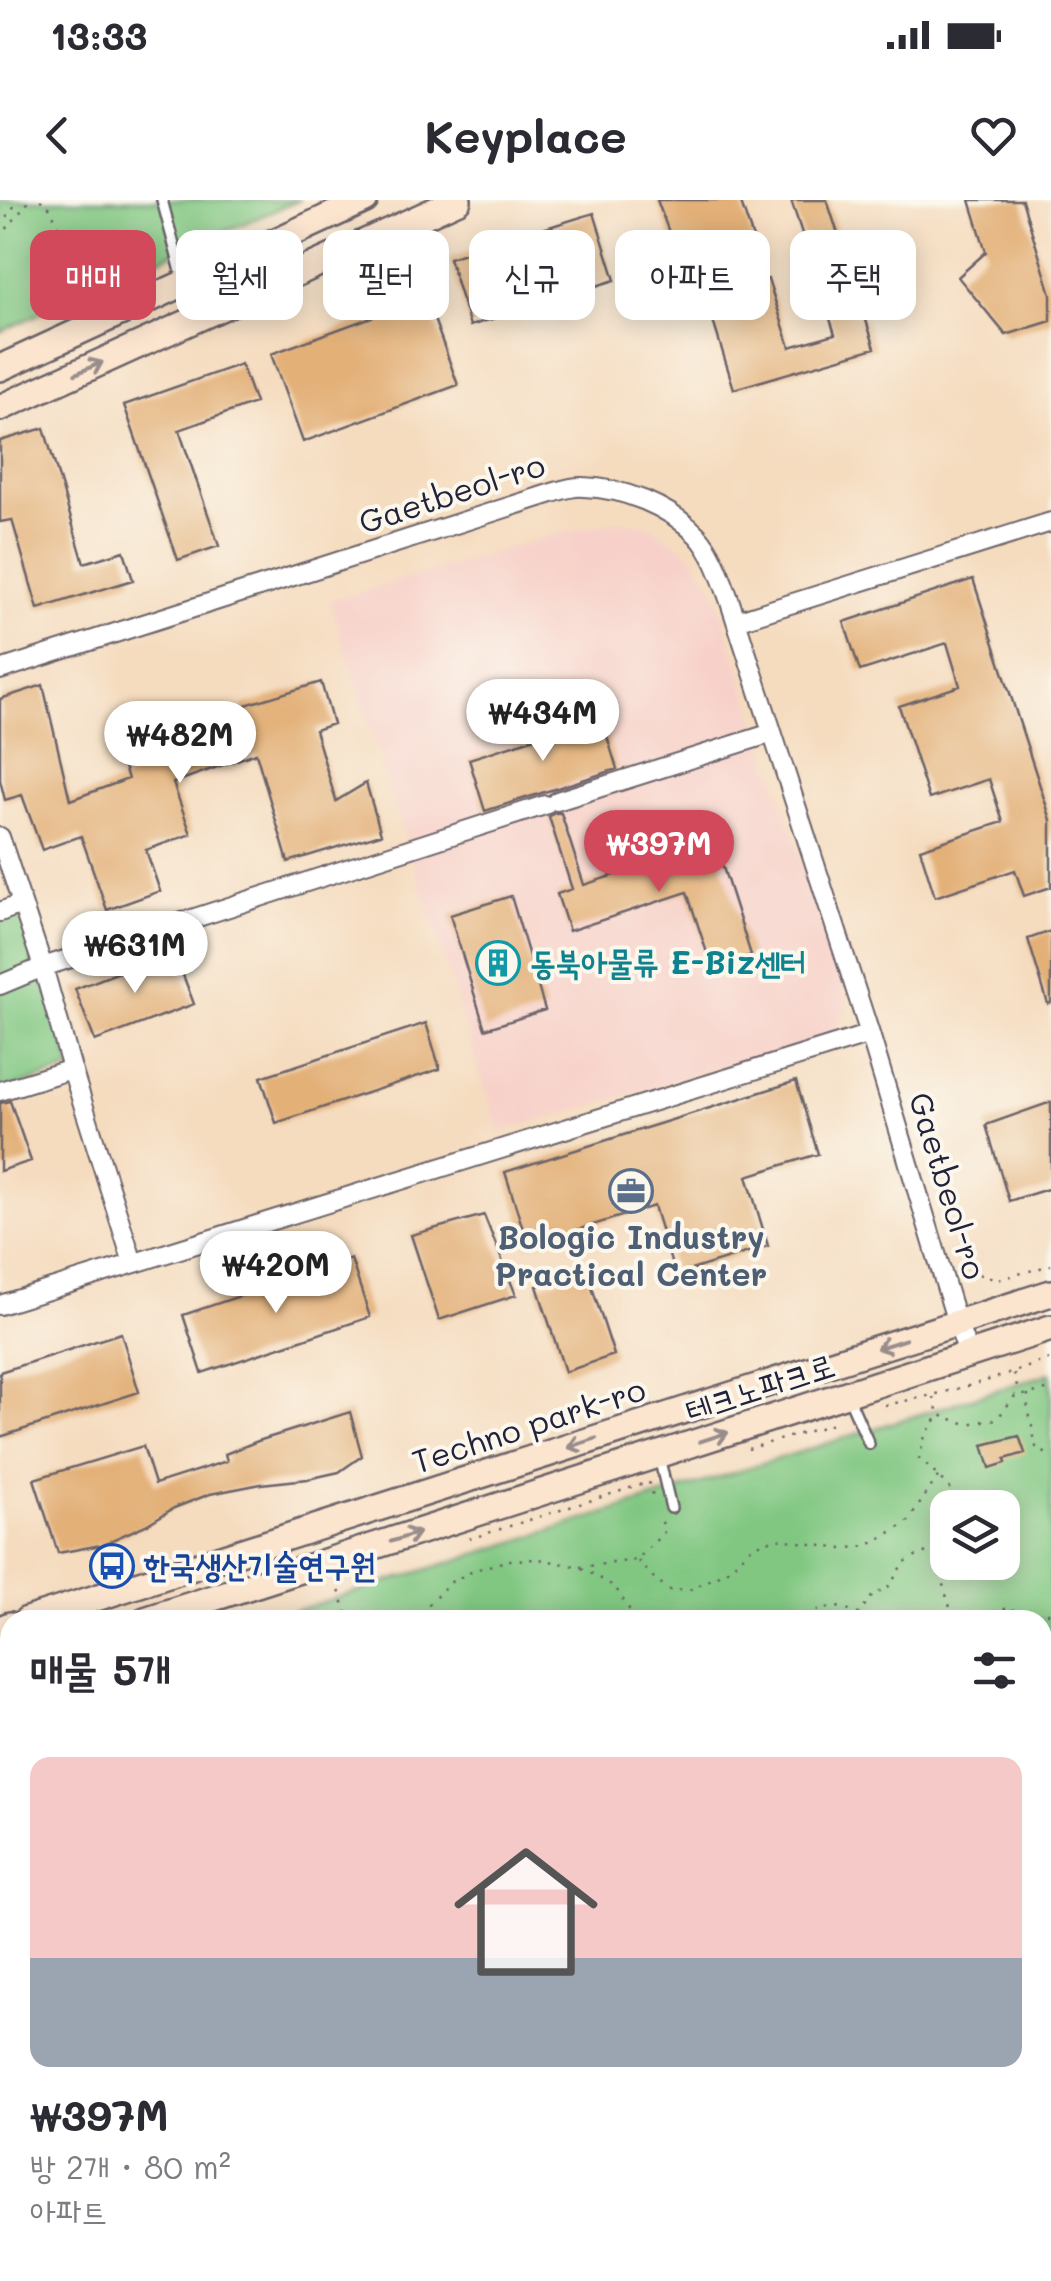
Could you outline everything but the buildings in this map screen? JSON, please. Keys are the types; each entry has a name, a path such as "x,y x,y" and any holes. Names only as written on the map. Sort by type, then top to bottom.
{"street":[{"path":"298,230 364,200"},
{"path":"0,408 458,200"},
{"path":"0,368 176,286"},
{"name":"Gaetbeol-ro","path":"0,670 580,486 626,494 653,505 698,536 718,567 736,621 970,1355"},
{"path":"736,621 1051,522"},
{"path":"0,984 772,733"},
{"path":"0,837 133,1263"},
{"path":"0,912 21,904"},
{"path":"0,1305 870,1034"},
{"path":"0,1091 72,1069"},
{"name":"Techno park-ro","path":"58,1610 1051,1293"},
{"name":"테크노파크로","path":"177,1610 1051,1328"}],"lane":[{"path":"162,200 176,252"},
{"path":"848,1394 869,1444"},
{"path":"658,1455 671,1508"}],"path":[{"path":"0,225 19,200"},
{"path":"0,237 30,200"},
{"path":"40,200 50,207 59,230"},
{"path":"969,1271 997,1280 1051,1265"},
{"path":"874,1407 934,1396 1051,1358"},
{"path":"939,1415 966,1424 997,1419 1014,1396 1014,1373"},
{"path":"1014,1396 1051,1389"},
{"path":"1028,1393 1036,1447 1051,1457"},
{"path":"934,1396 939,1415"},
{"path":"939,1415 924,1436 919,1458 952,1490"},
{"path":"743,1450 832,1424"},
{"path":"637,1560 672,1591 691,1589 726,1572 752,1547 776,1538 840,1549 867,1546 907,1524 940,1475"},
{"path":"423,1610 449,1583 475,1570 509,1560 539,1559 580,1567 637,1560 665,1531"},
{"path":"861,1610 874,1594 885,1590 903,1563 923,1552 930,1555"},
{"path":"580,1567 615,1587 630,1610"},
{"path":"942,1580 951,1610"},
{"path":"336,1581 346,1610"},
{"path":"818,1610 832,1606 851,1610"}],"shaded area":[{"path":"617,521 649,525 688,551 714,589 848,1004 831,1036 499,1132 330,601 568,531"}],"green space":[{"path":"0,200 300,200 229,230 176,230 176,252 156,260 156,230 30,230 30,318 0,332"},
{"path":"21,904 72,1069 0,1091 0,912"},
{"path":"1051,1373 1051,1610 298,1610"}],"place":[{"name":"동북아물류 E-Biz센터","path":"498,963"},
{"name":"Bologic Industry Practical Center","path":"631,1191"},
{"name":"한국생산기술연구원","path":"112,1566"}]}
